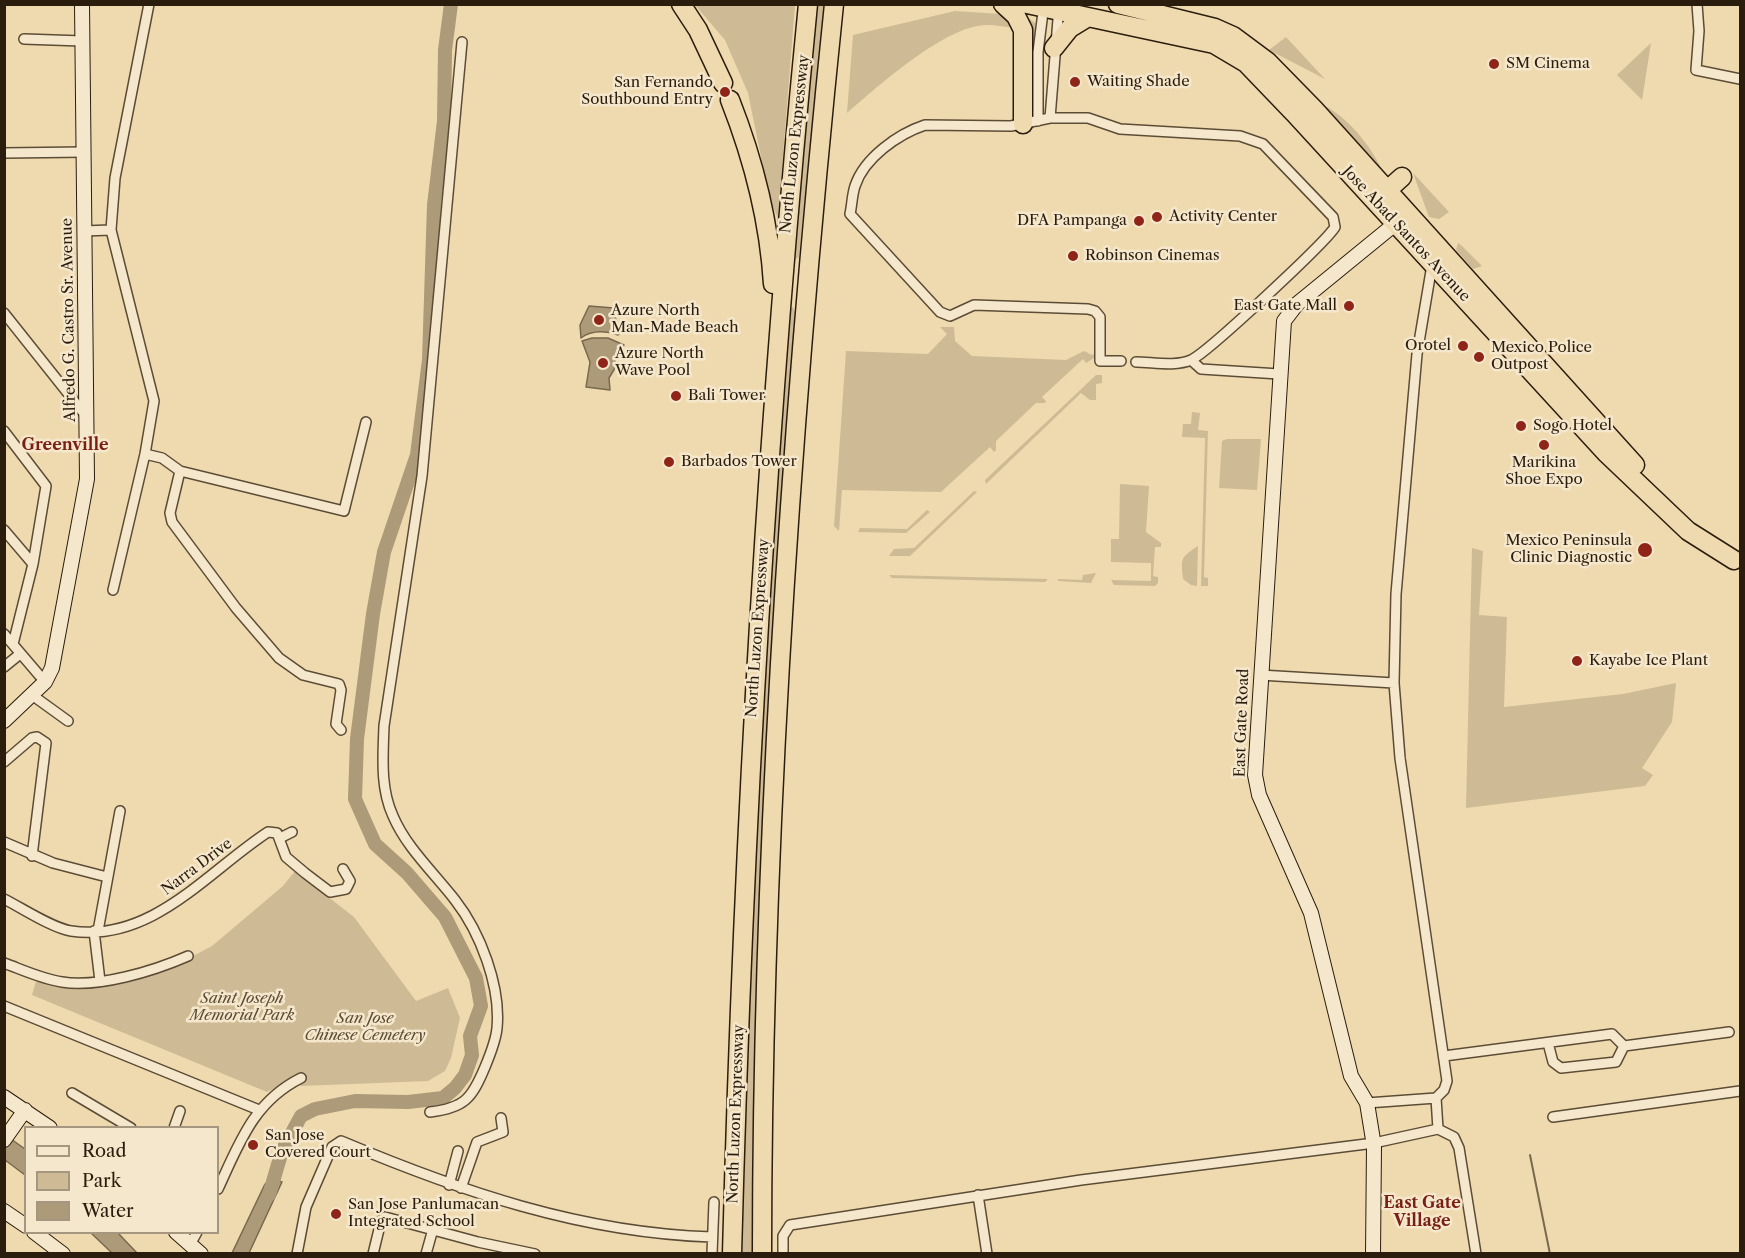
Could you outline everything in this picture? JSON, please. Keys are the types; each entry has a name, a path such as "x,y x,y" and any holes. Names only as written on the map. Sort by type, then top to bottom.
{"highway":[{"name":"North Luzon Expressway","path":"732,1254 755,656 775,369 808,4"},
{"name":"North Luzon Expressway","path":"762,1254 765,1011 781,656 810,244 834,4"},
{"path":"1003,4 1016,16 1023,30 1030,123"},
{"name":"Jose Abad Santos Avenue","path":"1118,4 1223,31 1257,53 1314,109 1529,359 1688,531 1737,563"},
{"path":"1158,4 1176,19"},
{"name":"Jose Abad Santos Avenue","path":"1047,7 1214,44 1246,63 1432,265 1529,359"},
{"path":"687,8 723,83"},
{"path":"1054,48 1070,28 1088,17"},
{"path":"730,100 755,168 768,228 775,369"},
{"path":"1294,113 1320,128 1384,193 1472,305"},
{"path":"1384,193 1402,177"}],"street":[{"name":"Alfredo G. Castro Sr. Avenue","path":"4,721 45,682 52,668 87,479 82,4"},
{"path":"113,590 153,414 153,389 114,251 111,230 115,178 149,4"},
{"path":"1697,4 1699,31 1696,70 1740,79"},
{"path":"1030,123 1038,52 1047,7"},
{"path":"1047,7 1054,48 1050,118"},
{"path":"24,39 82,41"},
{"path":"430,1112 451,1109 466,1101 476,1087 489,1057 498,1022 487,958 478,936 457,902 400,831 385,790 383,759 395,648 422,476 462,42"},
{"path":"1121,361 1100,361 1100,316 1088,309 974,305 950,316 940,312 850,214 855,185 862,173 890,143 912,129 925,125 1030,123 1050,118 1088,118 1120,129 1240,136 1255,140 1278,157 1336,221 1333,231 1223,334 1191,360 1175,363 1136,362"},
{"path":"4,153 85,152"},
{"name":"East Gate Road","path":"1373,1254 1374,1143 1367,1103 1351,1076 1311,914 1256,784 1260,675 1282,332 1290,312 1395,224"},
{"path":"83,231 111,230"},
{"path":"1367,1103 1436,1098 1444,1090 1447,1081 1400,758 1394,683 1396,594 1417,354 1432,265"},
{"path":"4,314 87,418"},
{"path":"1191,360 1201,369 1279,374"},
{"path":"145,454 162,458 180,471 344,511 366,422"},
{"path":"4,431 46,486 33,564 13,645"},
{"path":"180,471 170,513 177,531 202,560 236,608 279,658 303,675 339,684 341,690 336,724 341,730"},
{"path":"4,530 33,564"},
{"path":"4,634 45,682"},
{"path":"4,667 20,654"},
{"path":"1260,675 1394,683"},
{"path":"32,695 68,721"},
{"path":"4,762 28,740 37,737 46,743 32,856"},
{"path":"100,981 96,931 120,810"},
{"name":"Narra Drive","path":"4,899 67,930 96,931 122,926 165,910 268,832 277,833 280,838"},
{"path":"292,832 280,838 286,857 318,884 334,892 346,889 350,881 343,869"},
{"path":"4,842 32,856 107,877"},
{"path":"4,963 59,982 100,981 160,968 188,956"},
{"path":"4,1006 259,1110"},
{"path":"1624,1046 1729,1032"},
{"path":"1444,1056 1612,1034 1624,1046"},
{"path":"1548,1043 1553,1062 1561,1068 1616,1062 1624,1046"},
{"path":"219,1187 252,1119 283,1087 301,1078"},
{"path":"1553,1117 1740,1091"},
{"path":"72,1093 127,1126"},
{"path":"4,1097 47,1126"},
{"path":"1436,1098 1438,1129"},
{"path":"8,1135 25,1110"},
{"path":"175,1126 180,1111"},
{"path":"460,1188 474,1147 481,1139 502,1132 501,1118"},
{"path":"783,1254 783,1236 790,1225 978,1195 1374,1143 1438,1129 1454,1137 1459,1148 1476,1254"},
{"path":"297,1254 306,1207 332,1147 338,1142 449,1185 534,1211 585,1223 712,1237"},
{"path":"449,1185 458,1151"},
{"path":"219,1164 227,1168"},
{"path":"978,1195 987,1254"},
{"path":"712,1254 714,1202"},
{"path":"4,1211 24,1225"},
{"path":"373,1254 381,1221 385,1217 478,1242 535,1254"},
{"path":"426,1254 433,1229"},
{"path":"35,1234 63,1254"},
{"path":"178,1234 196,1244"},
{"path":"475,1254 478,1242"}],"green space":[{"path":"695,5 795,5 778,218 770,201 748,93 725,40"},
{"path":"816,5 824,5 799,257 795,260"},
{"path":"955,11 1001,14 1015,28 987,25 952,35 913,59 847,113 853,35"},
{"path":"1027,17 1035,23 1034,118 1031,120 1024,18"},
{"path":"1286,37 1325,79 1269,50"},
{"path":"1651,43 1642,100 1617,75"},
{"path":"1323,105 1350,124 1383,172"},
{"path":"1413,173 1449,212 1439,219 1429,217"},
{"path":"1458,243 1482,266 1473,269 1456,250"},
{"path":"793,307 795,312 780,505 759,907 753,1115 753,1253 740,1254 763,680 789,309"},
{"path":"940,327 954,327 955,341 972,356 1066,360 1084,351 1092,355 1095,353 1094,358 1086,363 1083,359 1042,397 1045,403 1036,403 996,441 994,452 990,447 941,492 842,490 839,531 834,526 846,351 928,354 947,334"},
{"path":"1096,375 1102,375 1102,383 1096,384 1096,400 1090,400 1081,393 986,484 985,480"},
{"path":"1192,412 1200,413 1198,430 1208,431 1204,577 1208,578 1208,586 1201,586 1205,438 1182,437 1183,424 1191,424"},
{"path":"1261,439 1257,490 1219,488 1222,441"},
{"path":"1120,484 1149,486 1146,532 1161,543 1161,547 1155,547 1153,576 1158,577 1158,583 1155,586 1114,585 1111,580 1151,581 1151,563 1111,562 1111,539 1119,539"},
{"path":"974,491 977,492 910,556 889,556 894,549 914,548"},
{"path":"927,510 930,512 906,533 858,532 860,528 907,529"},
{"path":"1198,546 1197,586 1183,579 1182,567 1185,556"},
{"path":"1472,548 1483,551 1479,615 1507,617 1504,707 1623,694 1676,683 1672,722 1642,768 1653,775 1645,786 1466,808"},
{"path":"1096,573 1091,583 1058,581 1058,579 1082,580 1083,575"},
{"path":"889,575 1048,579 1045,582 892,578"},
{"name":"Saint Joseph Memorial Park","path":"295,871 354,917 416,1001 448,988 460,1018 451,1058 445,1071 428,1081 301,1086 297,1078 267,1092 32,995 37,978 68,988 161,973 212,946 283,886"}],"water":[{"name":"Azure North Man-Made Beach","path":"589,306 614,308 613,313 622,332 618,335 594,332 581,338 580,325"},
{"name":"Azure North Wave Pool","path":"592,338 608,338 624,345 615,357 615,368 609,378 610,390 586,387 590,362 582,341"},
{"path":"4,1134 24,1148 24,1174 5,1160"},
{"path":"272,1179 282,1182 249,1253 232,1253 265,1184"},
{"path":"92,1234 119,1234 137,1253 112,1253"}],"waterway":[{"path":"269,1195 282,1151 301,1116 315,1109 355,1101 408,1102 443,1098 455,1088 465,1075 472,1055 470,1036 481,1006 476,978 445,917 407,873 375,844 355,799 357,739 373,614 384,552 417,455 429,360 434,205 444,121 445,50 451,4"},
{"path":"1530,1155 1550,1254"}],"place":[{"name":"SM Cinema","path":"1494,64"},
{"name":"Waiting Shade","path":"1075,82"},
{"name":"San Fernando Southbound Entry","path":"725,92"},
{"name":"Activity Center","path":"1157,217"},
{"name":"DFA Pampanga","path":"1139,221"},
{"name":"Robinson Cinemas","path":"1073,256"},
{"name":"East Gate Mall","path":"1349,306"},
{"name":"Azure North Man-Made Beach","path":"599,320"},
{"name":"Orotel","path":"1463,346"},
{"name":"Mexico Police Outpost","path":"1479,357"},
{"name":"Azure North Wave Pool","path":"603,363"},
{"name":"Bali Tower","path":"676,396"},
{"name":"Sogo Hotel","path":"1521,426"},
{"name":"Marikina Shoe Expo","path":"1544,445"},
{"name":"Barbados Tower","path":"669,462"},
{"name":"Mexico Peninsula Clinic Diagnostic","path":"1645,550"},
{"name":"Kayabe Ice Plant","path":"1577,661"},
{"name":"San Jose Covered Court","path":"253,1145"},
{"name":"San Jose Panlumacan Integrated School","path":"336,1214"}],"district":[{"name":"Greenville","path":"65,445"},
{"name":"East Gate Village","path":"1422,1212"}],"park label":[{"name":"San Jose Chinese Cemetery","path":"365,1028"}]}
